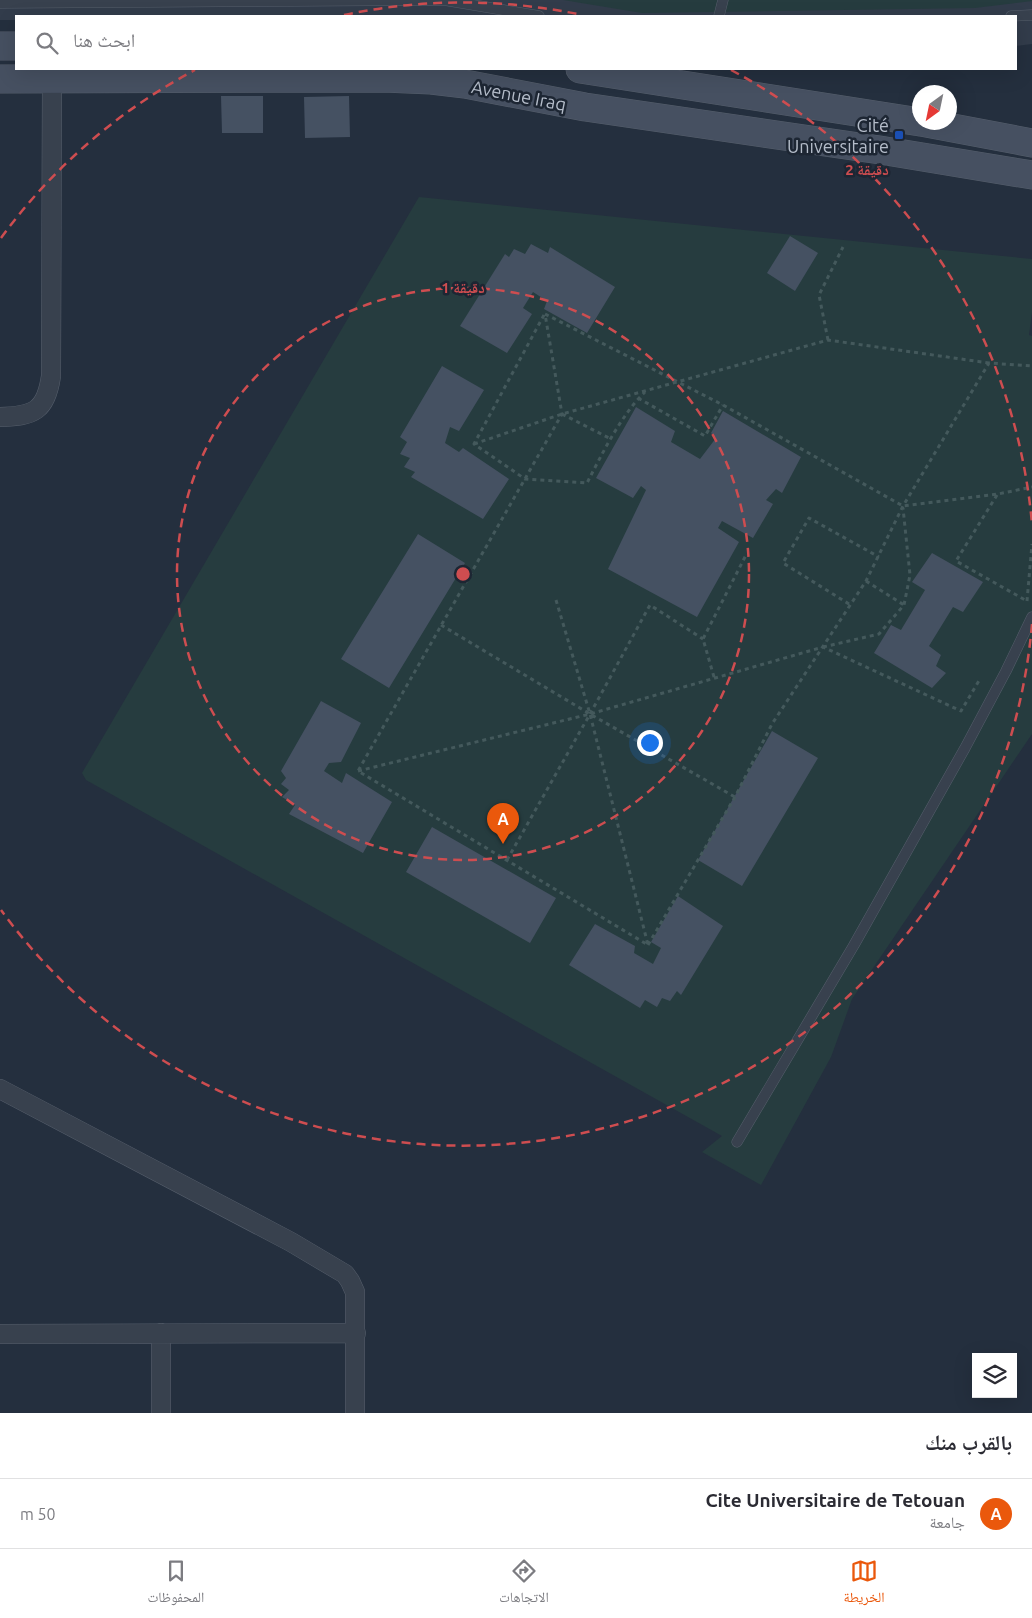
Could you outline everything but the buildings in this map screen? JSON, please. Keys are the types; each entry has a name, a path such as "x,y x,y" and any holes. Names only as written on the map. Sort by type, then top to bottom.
{"street":[{"path":"0,46 15,46"},
{"path":"586,70 912,121"},
{"name":"Avenue Iraq","path":"0,80 384,78 431,80 465,84 585,107 880,150 1032,175"},
{"path":"0,417 22,415 42,406 48,393 51,376 52,79"},
{"path":"957,129 1032,142"},
{"path":"0,1089 291,1242 345,1274 355,1292 355,1413"},
{"path":"161,1333 161,1413"},
{"path":"0,1334 356,1333"}],"lane":[{"path":"0,3 444,0 533,15"},
{"path":"719,15 723,0"},
{"path":"1017,16 1032,15"},
{"path":"737,1142 854,944 974,731 1032,617"}],"path":[{"path":"828,340 819,295 843,247"},
{"path":"544,314 723,405 903,506 998,494 1032,486"},
{"path":"358,771 562,414 544,314"},
{"path":"474,444 544,314"},
{"path":"474,444 562,414 828,340 989,363 1032,366"},
{"path":"648,945 736,797 772,724 849,604 866,581 903,506 989,363"},
{"path":"474,444 525,479 587,483 611,439 638,398 646,391"},
{"path":"638,398 705,436 723,405"},
{"path":"562,414 611,439"},
{"path":"998,494 956,561 1027,602 1032,544"},
{"path":"358,771 590,714 714,677 823,647 879,634 904,605 910,575 903,506"},
{"path":"849,604 783,562 808,518 879,557"},
{"path":"703,639 746,555"},
{"path":"866,581 904,605"},
{"path":"556,600 590,714 648,945"},
{"path":"507,860 650,605 703,639 714,677"},
{"path":"441,625 590,714 736,797"},
{"path":"823,647 961,711 981,677"},
{"path":"358,771 648,945"}],"shaded area":[{"path":"0,0 1032,0 1032,44 1017,46 1017,15 15,15 15,20 0,20"}],"green space":[{"path":"563,0 1032,1 975,8 642,13"},
{"path":"419,197 1032,259 1032,312 1029,335 1032,336 1032,734 852,999 831,1057 761,1185 702,1152 722,1136 86,780 82,773"}],"place":[{"name":"Cité Universitaire","path":"899,135"},
{"name":"Cite Universitaire de Tetouan","path":"503,844"}]}
